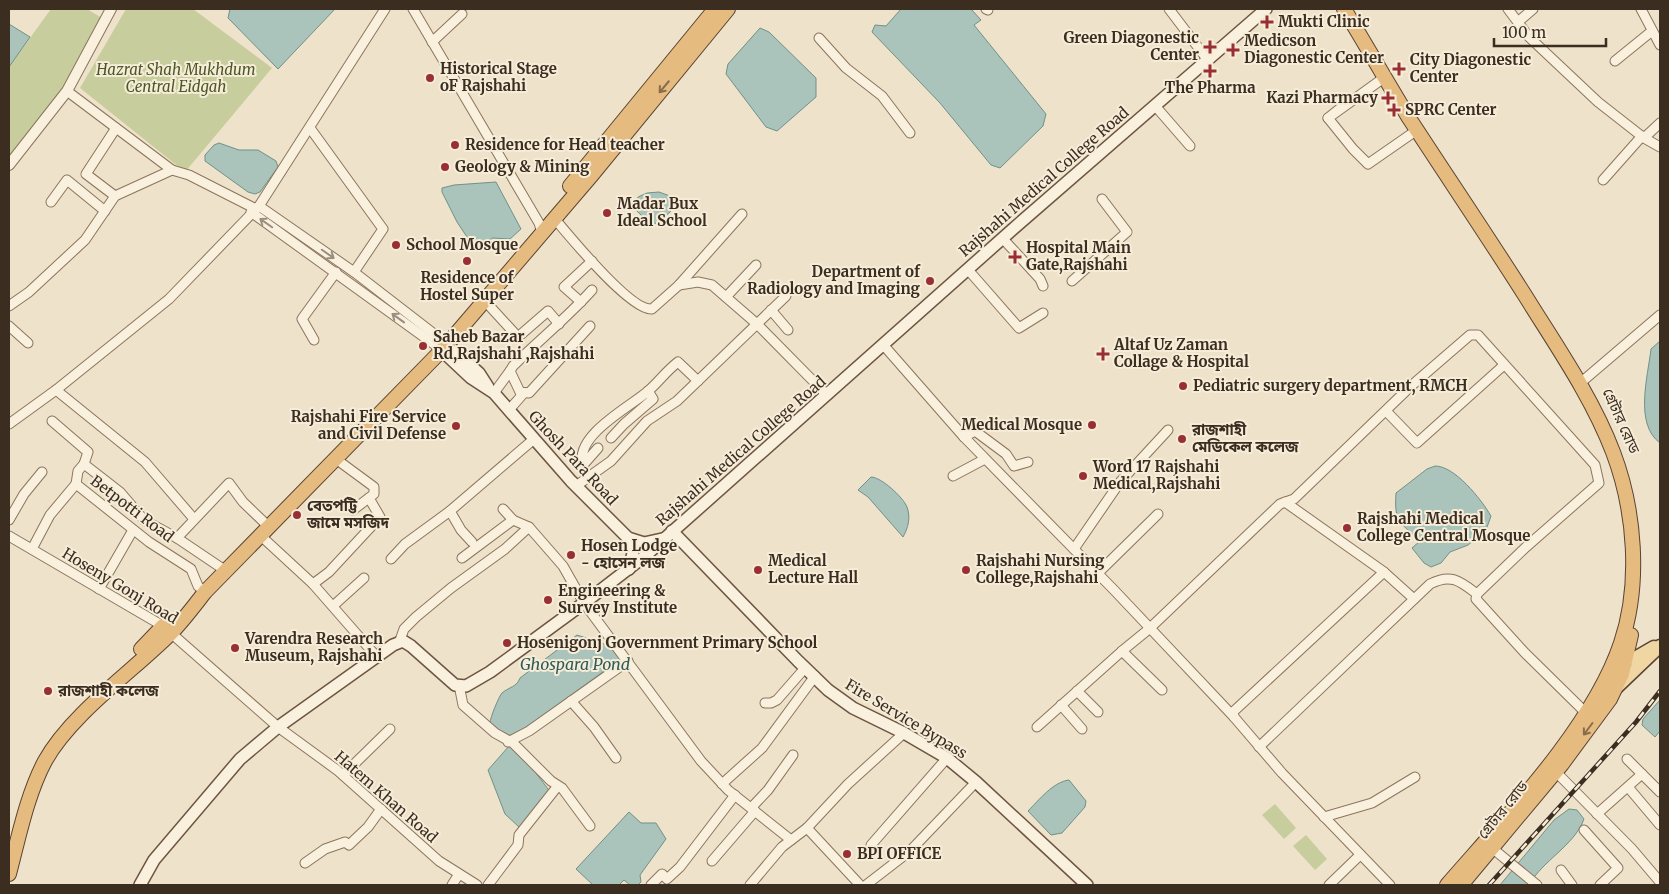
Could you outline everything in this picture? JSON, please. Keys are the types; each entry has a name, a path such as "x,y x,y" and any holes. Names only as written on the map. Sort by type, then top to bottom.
{"highway":[{"path":"9,874 22,823 46,760 59,741 336,459 484,300 715,9"},
{"path":"441,347 540,228 554,219 728,9"},
{"name":"গ্রেটার রোড","path":"1344,9 1556,340 1585,380 1618,447 1633,500 1638,540 1639,584 1626,661 1616,689 1555,772 1492,848 1466,883"},
{"name":"গ্রেটার রোড","path":"1353,9 1391,84 1418,130 1468,203"},
{"name":"গ্রেটার রোড","path":"1447,885 1548,764 1586,713 1612,664 1626,628 1631,592 1632,544 1628,507 1613,453 1592,406 1556,340"},
{"path":"9,849 32,774 45,747 54,735 168,629"}],"main road":[{"name":"Rajshahi Medical College Road","path":"669,536 1207,59 1266,9"},
{"name":"Rajshahi Medical College Road","path":"669,536 1271,9"},
{"name":"Ghosh Para Road","path":"441,347 479,373 493,396 509,410 576,486 628,538 640,543 652,542 669,536"},
{"path":"140,885 154,860 240,759 278,727 376,656 403,642 411,646 459,685 466,686 490,672 584,603 669,536"},
{"name":"Fire Service Bypass","path":"669,536 805,668 852,708 904,733 947,758 976,782 1087,885"},
{"path":"628,538 633,553 629,569"},
{"path":"1612,664 1626,661 1646,652 1660,642"},
{"path":"1603,681 1608,688 1616,689 1660,646"}],"street":[{"path":"9,164 67,91 111,9"},
{"path":"9,424 56,390 169,298 255,209 310,128 384,9"},
{"path":"413,9 540,228"},
{"path":"1169,9 1207,59"},
{"path":"1508,9 1519,21 1529,38 1591,96 1643,137 1660,147"},
{"path":"1519,21 1534,9"},
{"path":"1641,9 1660,45"},
{"path":"432,42 462,14"},
{"path":"1615,61 1652,31"},
{"path":"819,38 846,68 882,96 910,133"},
{"path":"1391,84 1348,102 1328,118 1353,150 1368,164 1418,130"},
{"path":"67,91 172,170 190,175 255,209 354,272 441,347"},
{"path":"1157,108 1190,146"},
{"path":"1602,180 1643,137 1660,123"},
{"path":"114,196 86,174 116,128"},
{"path":"310,128 383,229 354,272"},
{"path":"9,306 29,292 85,240 114,196 172,170"},
{"path":"51,202 67,180 105,211"},
{"path":"1072,281 1127,232 1102,200"},
{"path":"255,209 336,272 441,347"},
{"path":"554,219 592,261 634,302 647,310 652,309 679,285 742,214"},
{"path":"1005,242 1040,279 1043,286"},
{"path":"581,302 564,287 592,261"},
{"path":"726,297 756,265"},
{"path":"314,340 302,319 336,272"},
{"path":"970,272 1019,328 1043,313"},
{"path":"679,285 698,282 712,284 757,324 827,395"},
{"path":"493,396 510,371 541,338 559,324 592,290"},
{"path":"576,486 611,462 647,421 677,401 786,296"},
{"path":"484,300 518,337 548,311 559,324"},
{"path":"771,310 788,330"},
{"path":"1585,380 1660,314"},
{"path":"9,326 28,343"},
{"path":"509,410 522,394 529,393 542,381 590,326"},
{"path":"1036,727 1122,650 1149,629 1280,504 1300,494 1411,386 1470,335 1478,335 1595,465 1598,483 1526,547 1477,594 1476,599 1525,653 1586,713"},
{"path":"886,348 964,437 1098,573 1234,717 1324,817 1390,885"},
{"path":"598,448 583,465 581,454 592,436 606,422 648,392 678,362 698,380"},
{"path":"1386,411 1417,443 1504,365"},
{"path":"510,371 522,394"},
{"path":"56,390 146,462 194,519"},
{"path":"611,438 653,399 648,392"},
{"path":"52,421 88,452 84,464 120,492 144,520 177,538 226,571"},
{"path":"1074,549 1120,482 1168,430"},
{"path":"964,437 975,431 1006,454 1014,466 1028,462"},
{"path":"391,559 405,544 450,512 534,439"},
{"path":"336,459 374,487 374,494 353,510"},
{"path":"952,476 985,459"},
{"name":"Betpotti Road","path":"84,464 78,472 76,484 133,530 191,568 198,586 206,592"},
{"path":"9,520 24,494 42,472"},
{"path":"177,538 229,483 265,531 376,656"},
{"path":"32,549 50,515 76,484"},
{"path":"314,584 329,572 380,518 369,498"},
{"path":"1285,502 1384,572 1414,599"},
{"path":"503,509 513,520 529,527 563,566 584,603 628,661 681,737 722,784 791,840"},
{"path":"450,512 461,530 472,542"},
{"path":"1098,573 1158,514"},
{"path":"462,558 513,520"},
{"path":"399,643 404,629 416,617 451,588 506,549 529,527"},
{"path":"100,589 133,530"},
{"name":"Hoseny Gonj Road","path":"9,536 168,629 278,727"},
{"path":"1234,717 1233,712 1384,572"},
{"path":"333,606 364,578"},
{"path":"1259,747 1430,584 1449,578 1457,580 1477,594"},
{"path":"1122,650 1162,690"},
{"path":"508,742 529,731 628,661"},
{"path":"765,703 771,703 776,700 805,668"},
{"path":"722,784 762,748 815,676"},
{"path":"459,685 463,705 495,733 508,742 513,743 557,787 562,788 590,826"},
{"path":"1077,691 1098,712"},
{"path":"571,701 594,727 616,758"},
{"path":"1061,706 1082,728"},
{"name":"Hatem Khan Road","path":"278,727 343,775 439,861 477,885"},
{"path":"343,775 390,729"},
{"path":"750,885 763,867 791,840 807,828 848,784 904,733"},
{"path":"712,861 793,755"},
{"path":"871,845 947,758"},
{"path":"1627,759 1660,792"},
{"path":"1555,772 1658,876"},
{"path":"1598,814 1642,774"},
{"path":"1324,817 1372,803 1415,777"},
{"path":"866,885 910,851 976,782"},
{"path":"1628,786 1660,825"},
{"path":"488,885 518,845 519,835 557,787"},
{"path":"651,885 662,874 667,879 680,866 735,796"},
{"path":"304,863 324,849 345,842 349,845 368,827 381,809"},
{"path":"807,828 860,885"},
{"path":"1584,830 1618,868 1604,884"},
{"path":"1492,848 1537,885"},
{"path":"1329,885 1339,881 1360,855"},
{"path":"1561,870 1572,885"},
{"path":"452,885 459,874"}],"green space":[{"path":"51,9 87,9 102,18 61,91 9,158 9,67"},
{"name":"Hazrat Shah Mukhdum Central Eidgah","path":"126,9 193,9 272,68 185,172 80,88"},
{"path":"1275,804 1296,828 1284,839 1262,815"},
{"path":"1306,835 1327,859 1315,870 1293,846"}],"water":[{"path":"230,9 335,9 278,69 228,18"},
{"path":"901,9 971,9 981,20 974,25 1046,114 1043,126 1000,168 991,165 940,103 872,32 875,25 886,26"},
{"path":"9,24 30,37 9,67"},
{"path":"760,28 769,32 816,78 816,97 777,131 766,127 726,74 728,64"},
{"path":"219,143 239,150 258,150 276,161 278,167 260,192 255,194 248,192 205,161 205,155 214,145"},
{"path":"496,182 521,229 510,239 492,238 488,243 473,246 457,222 442,192 442,188 454,185"},
{"path":"659,192 670,196 675,202 672,210 657,224 646,220 634,208 638,197 647,193"},
{"path":"1660,341 1660,443 1652,435 1647,424 1645,399 1651,349"},
{"path":"1435,466 1443,467 1459,477 1481,501 1491,516 1486,530 1468,545 1450,552 1441,563 1431,567 1424,563 1412,548 1420,541 1403,525 1397,516 1396,493 1427,469"},
{"path":"871,477 880,480 891,488 905,503 909,515 903,537 868,497 858,490"},
{"name":"Ghospara Pond","path":"577,635 613,647 621,659 518,733 509,737 490,723 502,693 515,685 520,678"},
{"path":"1660,700 1660,731 1655,737 1642,725 1643,719"},
{"path":"509,746 521,753 551,793 519,827 505,814 488,770"},
{"path":"1069,780 1086,801 1085,807 1062,833 1051,835 1028,811 1057,784"},
{"path":"1569,809 1577,810 1584,819 1579,829 1566,845 1542,868 1529,885 1500,885 1554,820"},
{"path":"629,812 641,823 656,823 666,839 640,875 641,882 638,885 630,885 624,880 619,885 593,885 576,869"}],"railway":[{"path":"1489,885 1636,722 1660,691"}],"place":[{"name":"Mukti Clinic","path":"1267,22"},
{"name":"Green Diagonestic Center","path":"1210,47"},
{"name":"Medicson Diagonestic Center","path":"1233,50"},
{"name":"City Diagonestic Center","path":"1399,69"},
{"name":"The Pharma","path":"1210,71"},
{"name":"Historical Stage oF Rajshahi","path":"430,78"},
{"name":"Kazi Pharmacy","path":"1388,98"},
{"name":"SPRC Center","path":"1394,110"},
{"name":"Residence for Head teacher","path":"455,145"},
{"name":"Geology & Mining","path":"445,167"},
{"name":"Madar Bux Ideal School","path":"607,213"},
{"name":"School Mosque","path":"396,245"},
{"name":"Hospital Main Gate,Rajshahi","path":"1015,257"},
{"name":"Residence of Hostel Super","path":"467,261"},
{"name":"Department of Radiology and Imaging","path":"930,281"},
{"name":"Saheb Bazar Rd,Rajshahi ,Rajshahi","path":"423,346"},
{"name":"Altaf Uz Zaman Collage & Hospital","path":"1103,354"},
{"name":"Pediatric surgery department, RMCH","path":"1183,386"},
{"name":"Medical Mosque","path":"1092,425"},
{"name":"Rajshahi Fire Service and Civil Defense","path":"456,426"},
{"name":"রাজশাহী মেডিকেল কলেজ","path":"1182,439"},
{"name":"Word 17 Rajshahi Medical,Rajshahi","path":"1083,476"},
{"name":"বেতপট্টি জামে মসজিদ","path":"297,515"},
{"name":"Rajshahi Medical College Central Mosque","path":"1347,528"},
{"name":"Hosen Lodge - হোসেন লজ","path":"571,555"},
{"name":"Medical Lecture Hall","path":"758,570"},
{"name":"Rajshahi Nursing College,Rajshahi","path":"966,570"},
{"name":"Engineering & Survey Institute","path":"548,600"},
{"name":"Hosenigonj Government Primary School","path":"507,643"},
{"name":"Varendra Research Museum, Rajshahi","path":"235,648"},
{"name":"রাজশাহী কলেজ","path":"48,691"},
{"name":"BPI OFFICE","path":"847,854"}]}
